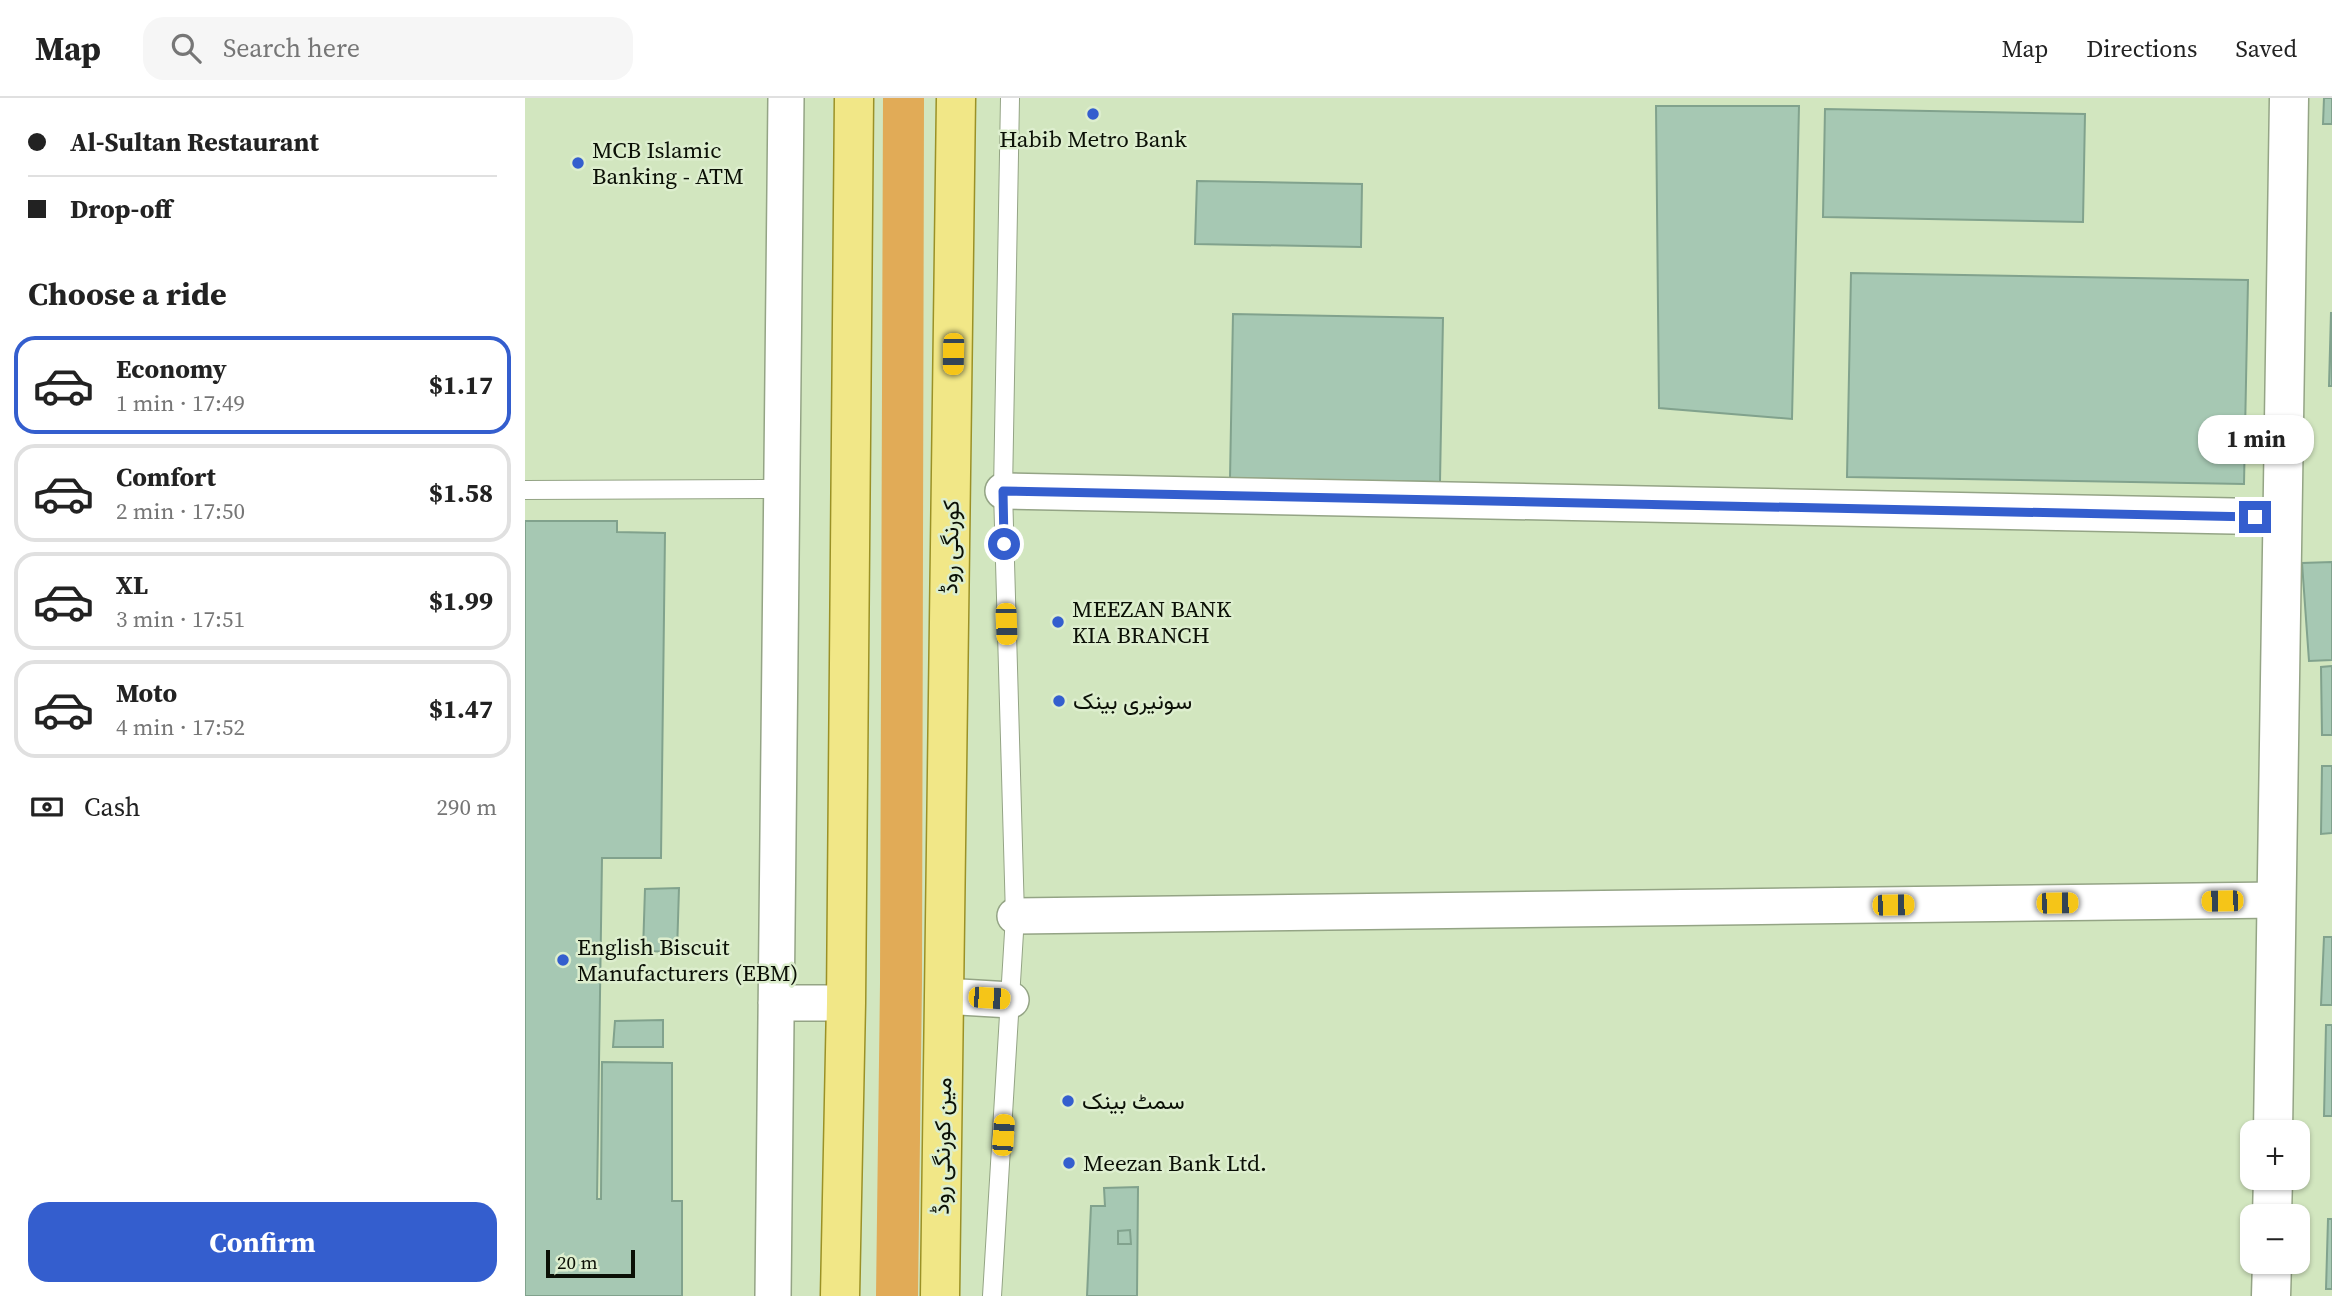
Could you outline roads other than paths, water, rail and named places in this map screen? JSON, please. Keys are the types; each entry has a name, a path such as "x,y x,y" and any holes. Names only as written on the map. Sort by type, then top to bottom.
{"main road":[{"path":"840,1296 846,1003 854,98"},
{"name":"کورنگی روڈ","path":"943,996 955,98"},
{"name":"مین کورنگی روڈ","path":"940,1296 943,996"}],"street":[{"path":"773,1296 786,98"},
{"path":"2273,1120 2289,98"},
{"path":"1003,491 2283,517"},
{"path":"1015,916 2277,901"},
{"path":"943,996 1011,1000"},
{"path":"776,1003 846,1003"},
{"path":"2271,1296 2272,1274"}],"lane":[{"path":"992,1296 1015,916 1003,491 1010,98"},
{"path":"525,490 782,489"}],"place":[{"name":"Habib Metro Bank","path":"1093,114"},
{"name":"MCB Islamic Banking - ATM","path":"578,163"},
{"name":"MEEZAN BANK KIA BRANCH","path":"1058,622"},
{"name":"سونیری بینک","path":"1059,701"},
{"name":"English Biscuit Manufacturers (EBM)","path":"563,960"},
{"name":"سمٹ بینک","path":"1068,1101"},
{"name":"Meezan Bank Ltd.","path":"1069,1163"}]}
